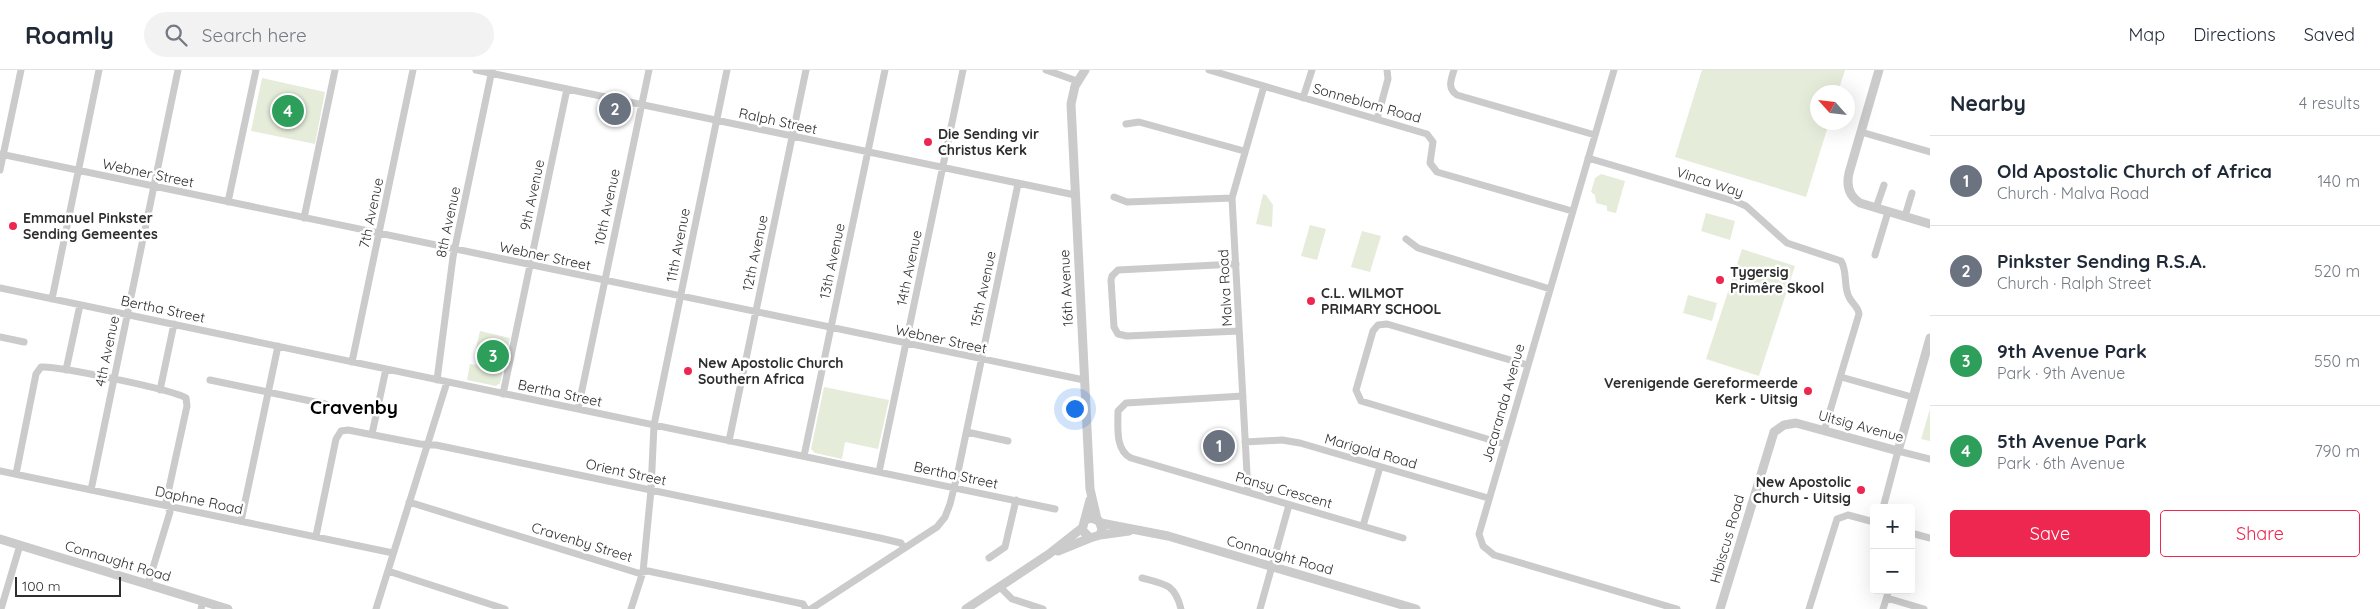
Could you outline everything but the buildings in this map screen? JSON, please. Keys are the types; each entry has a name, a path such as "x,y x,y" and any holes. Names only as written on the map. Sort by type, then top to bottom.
{"street":[{"path":"0,170 21,70"},
{"path":"52,299 99,70"},
{"name":"4th Avenue","path":"90,490 178,70"},
{"path":"228,202 256,70"},
{"path":"304,218 335,70"},
{"name":"7th Avenue","path":"352,362 414,70"},
{"name":"Ralph Street","path":"476,70 1075,195"},
{"name":"10th Avenue","path":"578,409 649,70"},
{"name":"11th Avenue","path":"632,609 643,572 651,490 654,425 727,70"},
{"name":"12th Avenue","path":"729,441 806,70"},
{"name":"13th Avenue","path":"804,456 885,70"},
{"name":"14th Avenue","path":"879,472 964,70"},
{"path":"1046,70 1077,81 1085,70"},
{"name":"Sonneblom Road","path":"1209,70 1429,136 1433,142 1430,157 1431,166 1440,173 1572,211"},
{"path":"1303,98 1312,70"},
{"path":"1377,119 1388,79 1387,70"},
{"path":"1454,70 1450,87 1457,95 1595,135"},
{"name":"Jacaranda Avenue","path":"1614,70 1479,534 1483,546 1491,553 1677,609"},
{"path":"1879,70 1848,173 1848,188 1857,201 1930,224"},
{"name":"8th Avenue","path":"437,380 454,250 492,72"},
{"name":"16th Avenue","path":"1077,81 1071,104 1084,380 1091,495 1099,521"},
{"name":"Malva Road","path":"1248,492 1232,198 1264,86"},
{"name":"9th Avenue","path":"503,394 567,89"},
{"path":"1126,124 1139,122 1244,151"},
{"path":"1861,132 1930,152"},
{"name":"Webner Street","path":"2,155 1084,380"},
{"name":"Vinca Way","path":"1588,158 1737,202 1746,206 1787,243 1842,261 1848,296 1859,314 1824,431"},
{"name":"15th Avenue","path":"954,488 1018,184"},
{"path":"1876,208 1884,185"},
{"path":"1905,216 1912,193"},
{"path":"1114,197 1127,202 1232,198"},
{"path":"1875,255 1888,212"},
{"path":"1406,239 1418,248 1550,289"},
{"path":"1236,264 1118,270 1111,280 1114,328 1118,334 1127,336 1240,331"},
{"name":"Bertha Street","path":"0,288 1055,509"},
{"path":"66,370 80,304"},
{"path":"160,390 174,324"},
{"path":"1504,444 1362,401 1357,396 1356,390 1373,331 1378,325 1384,324 1527,366"},
{"path":"0,337 24,342"},
{"path":"1884,504 1912,397 1930,338"},
{"path":"241,521 278,346"},
{"path":"16,474 36,374 42,366 180,394 186,398 186,406 166,502 170,512 148,584"},
{"path":"372,434 386,369"},
{"path":"1841,377 1912,397"},
{"path":"210,380 325,404"},
{"path":"376,609 447,382"},
{"name":"Pansy Crescent","path":"1243,396 1126,403 1118,411 1119,438 1123,453 1131,458 1403,538"},
{"name":"Uitsig Avenue","path":"1784,425 1796,423 1930,460"},
{"name":"Hibiscus Road","path":"1720,609 1771,439 1774,432 1784,425"},
{"name":"Orient Street","path":"316,536 336,438 341,431 348,430 427,444 880,538 901,543 904,548"},
{"path":"967,432 1008,440"},
{"name":"Marigold Road","path":"1245,442 1282,440 1488,498"},
{"path":"1363,526 1380,467"},
{"name":"Daphne Road","path":"0,471 393,553"},
{"path":"810,609 937,527 945,517 954,488"},
{"name":"16th Avenue","path":"1083,524 1091,495"},
{"path":"989,558 1005,548 1016,500"},
{"name":"Cravenby Street","path":"409,502 638,573 648,571 803,604 806,609"},
{"path":"1260,609 1289,504"},
{"path":"1809,609 1835,522 1840,517 1848,515 1870,521"},
{"path":"966,609 1049,554 1092,518 1099,521 1102,529 1100,535 1049,554"},
{"name":"Connaught Road","path":"1099,521 1168,536 1416,609"},
{"path":"1083,524 1084,534 1090,538"},
{"name":"Connaught Road","path":"1100,535 1136,530"},
{"path":"1915,534 1930,538"},
{"name":"Connaught Road","path":"0,539 148,584 202,605 228,609"},
{"path":"1,609 4,584 20,545"},
{"path":"388,571 505,609"},
{"path":"1142,578 1170,587 1177,595 1181,609"},
{"path":"1000,587 1012,599 1043,609"},
{"path":"1884,609 1888,594"},
{"path":"1887,598 1924,609"}],"green space":[{"path":"1702,70 1845,70 1840,85 1810,85 1810,130 1827,130 1806,197 1675,157"},
{"path":"262,78 325,92 315,144 251,131"},
{"path":"1601,174 1625,181 1616,213 1607,211 1607,206 1596,203 1595,195 1591,192 1595,178"},
{"path":"1263,194 1266,195 1273,205 1272,227 1256,224"},
{"path":"1706,213 1735,221 1730,240 1701,231"},
{"path":"1310,225 1326,229 1317,260 1301,256"},
{"path":"1362,231 1381,236 1370,272 1351,267"},
{"path":"1742,249 1795,266 1759,376 1706,359"},
{"path":"1688,295 1717,303 1712,321 1683,313"},
{"path":"480,331 510,338 500,383 496,386 467,380 470,364 478,365 481,349 476,348"},
{"path":"824,387 889,400 878,449 845,442 842,459 815,453 811,449"},
{"path":"1930,409 1930,441 1921,439"}],"place":[{"name":"Pinkster Sending R.S.A.","path":"615,109"},
{"name":"5th Avenue Park","path":"288,111"},
{"name":"Die Sending vir Christus Kerk","path":"928,142"},
{"name":"Emmanuel Pinkster Sending Gemeentes","path":"13,226"},
{"name":"Tygersig Primêre Skool","path":"1720,280"},
{"name":"C.L. WILMOT PRIMARY SCHOOL","path":"1311,301"},
{"name":"9th Avenue Park","path":"493,356"},
{"name":"New Apostolic Church Southern Africa","path":"688,371"},
{"name":"Verenigende Gereformeerde Kerk - Uitsig","path":"1808,391"},
{"name":"Old Apostolic Church of Africa","path":"1219,446"},
{"name":"New Apostolic Church - Uitsig","path":"1861,490"}],"district":[{"name":"Cravenby","path":"354,407"}]}
